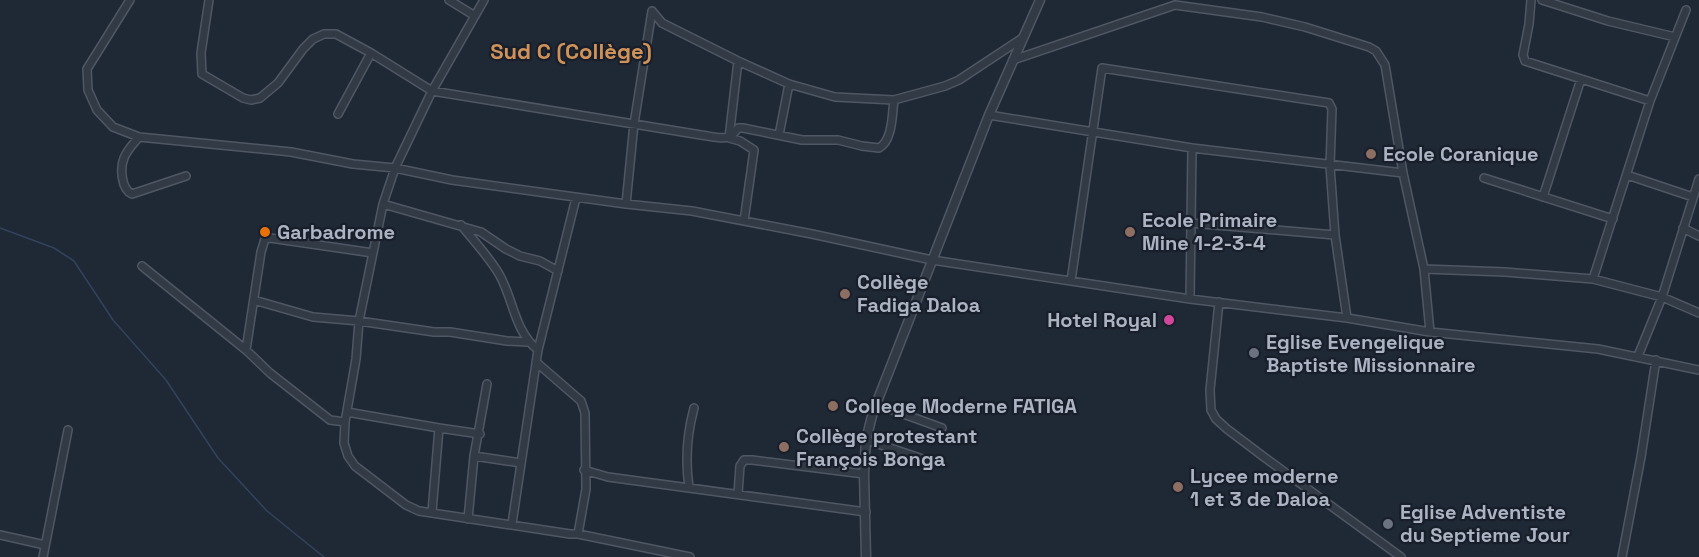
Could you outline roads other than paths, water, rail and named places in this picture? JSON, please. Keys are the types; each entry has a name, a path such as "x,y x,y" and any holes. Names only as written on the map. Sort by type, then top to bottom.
{"street":[{"path":"130,0 87,69 86,81 91,98 106,121 113,127 139,137 269,149 353,164 395,168 452,180 576,198 692,211 932,260 1190,299 1347,318 1430,332 1598,349 1699,370"},
{"path":"209,0 200,69 202,74 243,98 251,100 260,98 278,83 313,39 324,34 336,34 432,91 740,141 754,150 744,221"},
{"path":"449,0 475,16"},
{"path":"484,0 432,91 395,168 383,204 359,321 356,359 345,422 344,443 348,456 355,466 408,507 419,511 578,534 690,557"},
{"path":"866,557 864,474 866,440 876,404 988,115 1040,0"},
{"path":"1531,0 1523,59 1650,101"},
{"path":"1542,0 1608,21 1676,38"},
{"path":"1012,60 1175,5 1262,17 1305,27 1369,47 1382,58 1385,65 1403,173 1424,269 1430,332"},
{"path":"1593,279 1650,101 1686,10"},
{"path":"626,204 634,124 652,11 662,23 738,61 789,84 835,97 894,100 945,86 959,80 1021,39"},
{"path":"338,114 371,53"},
{"path":"729,138 738,61"},
{"path":"1071,281 1102,68 1329,103 1332,109 1330,166 1335,235 1347,318"},
{"path":"1543,197 1581,79"},
{"path":"779,135 789,84"},
{"path":"729,138 734,136 738,128 802,140 838,140 879,148 886,143 889,134 894,100"},
{"path":"988,115 1192,148 1403,173"},
{"path":"139,137 124,157 122,169 127,192 132,194 186,176"},
{"path":"1190,299 1192,148"},
{"path":"1627,175 1693,197"},
{"path":"1484,178 1612,219"},
{"path":"1638,356 1662,297 1699,179"},
{"path":"512,524 538,350 576,198"},
{"path":"383,204 481,232 513,253 540,261 558,271"},
{"path":"1191,223 1335,235"},
{"path":"461,225 499,273 527,342 538,350"},
{"path":"1683,228 1699,236"},
{"path":"246,350 261,252 266,239 373,253"},
{"path":"142,266 330,420 345,422"},
{"path":"1424,269 1593,279 1662,297 1699,313"},
{"path":"254,300 306,316 359,321 434,333 450,332 527,342"},
{"path":"1219,302 1210,390 1211,410 1216,418 1255,450 1401,557"},
{"path":"1622,557 1656,360"},
{"path":"536,362 581,401 586,421 584,470 586,489 578,534"},
{"path":"468,519 474,456 480,434 487,384"},
{"path":"876,404 942,428"},
{"path":"689,487 686,460 694,408"},
{"path":"347,412 480,434"},
{"path":"432,512 439,428"},
{"path":"43,557 68,430"},
{"path":"866,440 932,462"},
{"path":"474,456 521,463"},
{"path":"738,494 740,466 744,460 864,474"},
{"path":"584,470 608,477 866,513"},
{"path":"0,535 45,545"},
{"path":"648,557 650,549"}],"waterway":[{"path":"0,228 54,248 74,261 113,320 166,380 218,458 267,511 324,557"}],"place":[{"name":"Ecole Coranique","path":"1371,154"},
{"name":"Garbadrome","path":"265,232"},
{"name":"Ecole Primaire Mine 1-2-3-4","path":"1130,232"},
{"name":"Collège Fadiga Daloa","path":"845,294"},
{"name":"Hotel Royal","path":"1169,320"},
{"name":"Eglise Evengelique Baptiste Missionnaire","path":"1254,353"},
{"name":"College Moderne FATIGA","path":"833,406"},
{"name":"Collège protestant François Bonga","path":"784,447"},
{"name":"Lycee moderne 1 et 3 de Daloa","path":"1178,487"},
{"name":"Eglise Adventiste du Septieme Jour","path":"1388,524"}],"district":[{"name":"Sud C (Collège)","path":"571,51"}]}
